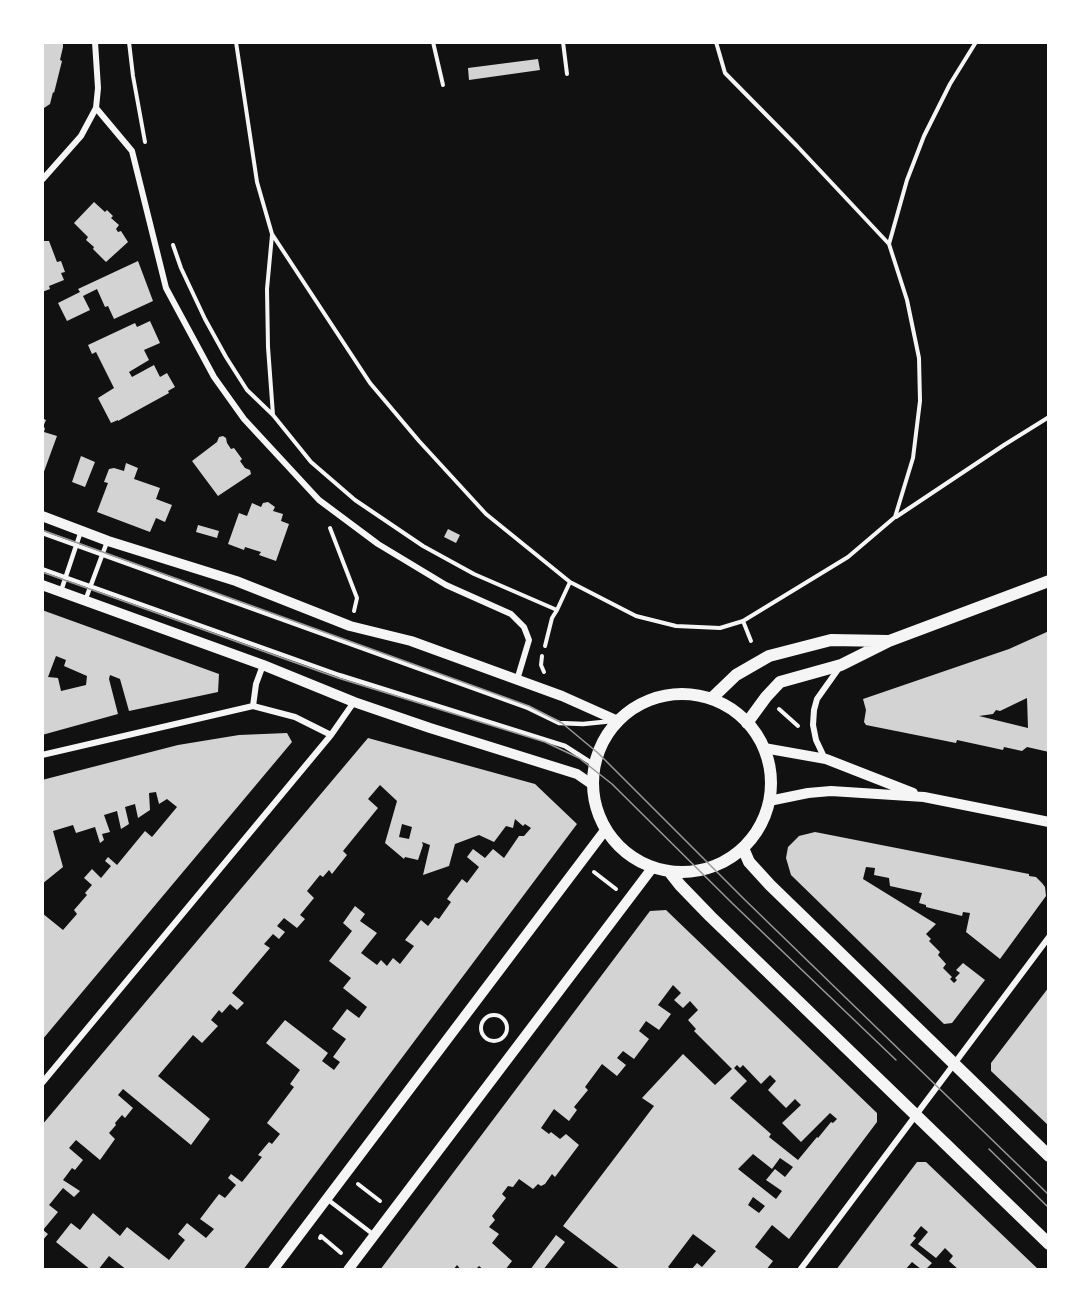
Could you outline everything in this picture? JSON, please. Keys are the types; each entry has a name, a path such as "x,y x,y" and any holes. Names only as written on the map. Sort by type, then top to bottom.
{"main road":[{"path":"747,723 780,682 841,665 889,641 1046,581"},
{"path":"711,699 736,675 769,656 831,640 889,641"},
{"path":"678,694 711,699 736,713 747,723 764,748 771,780 769,801 760,827 743,848 723,862 688,872 653,867 631,856 613,839 597,808 593,785 594,769 603,742 618,721 631,710 661,696 678,694"},
{"path":"743,848 749,862 770,885 1049,1156"},
{"path":"669,871 710,916 1049,1244"}],"street":[{"path":"42,180 81,136 96,108 98,88 95,42"},
{"path":"96,108 132,151 166,288 214,377 244,419 319,500 378,544 446,585 511,614 524,627 529,639 517,680"},
{"path":"42,516 108,541 236,581 350,626 411,641 562,696 618,721"},
{"path":"42,585 262,665 354,702 578,774 593,785"},
{"path":"253,706 262,665"},
{"path":"826,759 816,740 813,725 814,710 817,699 841,665"},
{"path":"42,1083 331,735 354,702"},
{"path":"42,755 253,706 295,717 331,735"},
{"path":"764,748 826,759 924,797"},
{"path":"769,801 831,791 924,797 1049,822"},
{"path":"273,1270 606,829"},
{"path":"348,1270 653,867"},
{"path":"800,1270 1049,937"}],"lane":[{"path":"60,592 81,531"},
{"path":"42,533 528,708 559,723 583,724 618,721"},
{"path":"85,601 108,541"},
{"path":"42,569 339,675 565,746 581,755 594,769"},
{"path":"327,1198 374,1235"}],"path":[{"path":"129,42 147,152"},
{"path":"176,42 292,42"},
{"path":"236,42 257,182 272,234 370,383 486,514 570,582 636,616 676,626 720,628 743,621 848,557 895,517 1049,417"},
{"path":"433,42 443,85"},
{"path":"563,42 567,74"},
{"path":"716,42 725,73 889,244 907,300 919,358 920,401 913,458 895,517"},
{"path":"889,244 907,180 924,136 950,84 976,42"},
{"path":"272,234 267,289 273,415"},
{"path":"170,235 181,268 226,357 247,390 273,415 311,462 355,500 423,546 474,574 557,610"},
{"path":"319,500 357,598 350,626"},
{"path":"548,677 542,669 542,657 552,618 570,582"},
{"path":"743,621 751,641"},
{"path":"588,867 622,893"},
{"path":"494,1015 506,1022 506,1034 500,1040 492,1041 485,1038 481,1030 483,1021 494,1015"},
{"path":"351,1179 386,1206"},
{"path":"315,1245 321,1236 341,1252 334,1261"}],"building":[{"path":"42,42 63,42 60,60 62,61 54,93 50,104 44,108 42,107"},
{"path":"538,59 540,70 469,80 468,68"},
{"path":"94,202 113,216 111,218 119,225 116,229 118,232 121,231 128,242 106,262 86,240 88,237 74,223"},
{"path":"42,241 49,241 57,262 61,261 65,272 61,273 64,280 49,286 50,289 42,292"},
{"path":"138,261 153,301 114,319 108,306 105,307 97,289 83,296 90,310 67,321 58,303 80,292 78,289"},
{"path":"150,321 160,343 144,350 149,360 129,372 132,377 154,365 160,377 167,373 175,387 168,391 169,393 111,423 98,398 114,388 96,352 92,354 88,345 135,323 137,327"},
{"path":"42,418 46,420 43,427 44,432 57,436 42,477"},
{"path":"223,436 251,474 218,496 192,461"},
{"path":"81,456 95,462 85,487 72,482"},
{"path":"126,463 138,468 134,479 160,488 156,499 172,505 165,522 156,518 150,532 97,512 108,483 104,482 109,469 124,471"},
{"path":"268,502 275,507 273,511 283,514 281,521 289,524 276,561 259,555 261,552 245,547 244,550 228,544 239,513 247,516 252,503 261,507 263,503"},
{"path":"198,525 219,531 217,538 196,532"},
{"path":"448,529 460,535 456,543 444,537"},
{"path":"42,610 219,674 218,692 129,711 120,679 110,675 118,714 42,735","holes":["56,656 66,660 64,666 87,676 86,685 61,691 58,678 48,677"]},
{"path":"1049,631 1049,752 1027,747 1022,751 1004,747 1003,750 957,740 956,743 866,725 864,722 866,710 863,699 1009,649","holes":["1027,698 1028,728 979,716 993,714 996,710 1000,711"]},
{"path":"287,733 292,742 42,1040 42,913 63,930 77,914 74,910 92,885 84,878 92,869 101,878 111,866 105,861 108,857 117,865 145,831 152,837 177,807 167,799 159,804 156,792 149,793 150,810 138,818 135,804 125,807 129,824 121,829 117,811 104,815 110,832 102,834 104,840 100,843 95,827 76,833 73,825 53,831 63,867 42,884 42,780 178,745 239,735"},
{"path":"368,738 535,784 577,824 243,1270 127,1270 109,1256 98,1270 91,1270 56,1242 71,1223 80,1230 93,1213 120,1236 127,1227 169,1260 185,1240 178,1234 187,1223 206,1238 214,1229 200,1219 219,1194 225,1198 236,1185 228,1178 231,1174 242,1182 262,1157 258,1155 269,1142 272,1144 280,1134 267,1123 294,1087 290,1084 300,1070 266,1043 285,1020 328,1053 322,1061 334,1070 340,1062 333,1057 346,1039 332,1029 347,1009 359,1018 367,1007 343,988 351,978 329,961 352,931 343,923 355,906 365,914 360,921 377,933 361,953 377,965 381,960 387,966 393,958 400,964 414,946 405,940 421,920 428,926 435,917 439,919 451,902 447,899 462,879 467,883 479,867 467,857 473,849 485,858 493,849 504,858 519,836 524,836 531,828 525,824 523,826 515,819 513,828 506,826 494,842 479,835 455,844 449,866 423,875 430,845 422,842 418,860 405,857 404,859 385,843 397,801 380,785 368,799 378,808 343,851 347,855 332,874 329,870 323,877 320,875 307,891 314,898 300,915 305,919 297,928 284,918 277,926 285,932 279,939 273,934 264,944 270,948 232,993 244,1003 237,1010 230,1004 222,1013 219,1010 211,1020 218,1026 202,1043 193,1035 158,1076 210,1119 191,1145 123,1089 118,1095 133,1108 125,1118 122,1115 115,1123 116,1125 109,1133 115,1139 100,1160 76,1140 69,1148 83,1160 75,1170 72,1168 63,1180 80,1191 74,1197 63,1188 49,1205 58,1212 43,1230 48,1234 42,1241 42,1125","holes":["402,824 412,827 409,839 399,837"]},
{"path":"815,832 1029,874 1042,883 1046,896 1000,959 966,932 970,913 963,912 962,916 926,907 919,903 922,893 890,886 889,878 874,875 875,868 866,867 863,879 936,924 926,934 931,939 929,941 940,952 938,955 946,964 943,968 952,977 950,979 954,983 960,973 956,970 963,963 985,980 952,1023 944,1024 791,875 786,858 788,847 799,836"},
{"path":"666,910 877,1113 877,1122 789,1239 772,1225 755,1247 773,1261 766,1270 691,1270 697,1263 702,1267 716,1251 693,1234 668,1267 672,1270 621,1270 563,1226 654,1106 642,1098 683,1054 715,1085 732,1069 694,1031 696,1029 688,1020 698,1010 690,1001 683,1008 674,1000 681,993 673,985 658,1005 671,1014 659,1030 646,1021 639,1031 649,1039 634,1059 623,1051 617,1058 626,1065 617,1076 602,1064 585,1087 588,1090 574,1107 577,1110 569,1121 554,1109 541,1128 560,1139 566,1134 579,1145 555,1177 552,1174 545,1184 541,1186 538,1184 533,1189 519,1179 513,1187 508,1186 502,1194 506,1198 492,1216 495,1220 489,1227 499,1234 492,1243 512,1261 505,1270 484,1270 479,1266 475,1270 461,1270 457,1265 453,1270 380,1270 650,911","holes":["737,1065 740,1068 743,1065 761,1084 770,1075 776,1081 768,1090 786,1108 795,1099 801,1105 782,1123 801,1142 830,1113 837,1119 831,1122 798,1160 769,1137 771,1134 730,1098 747,1081 734,1068","753,1154 772,1169 780,1158 793,1167 785,1177 775,1169 766,1180 782,1191 776,1199 738,1169","753,1197 765,1206 759,1213 748,1205"]},
{"path":"1049,987 1049,1126 991,1071 991,1063"},
{"path":"917,1162 926,1162 1039,1270 959,1270 949,1261 953,1256 945,1248 936,1258 918,1244 928,1232 921,1226 913,1236 916,1238 910,1245 932,1263 925,1270 912,1262 905,1270 836,1270"},
{"path":"556,1235 565,1242 543,1270 530,1270"}],"tram line":[{"path":"42,530 529,706 562,723 598,753 744,899 1049,1195"},
{"path":"42,572 338,678 545,742 579,758 612,784 896,1060"},
{"path":"989,1149 1049,1208"}]}
